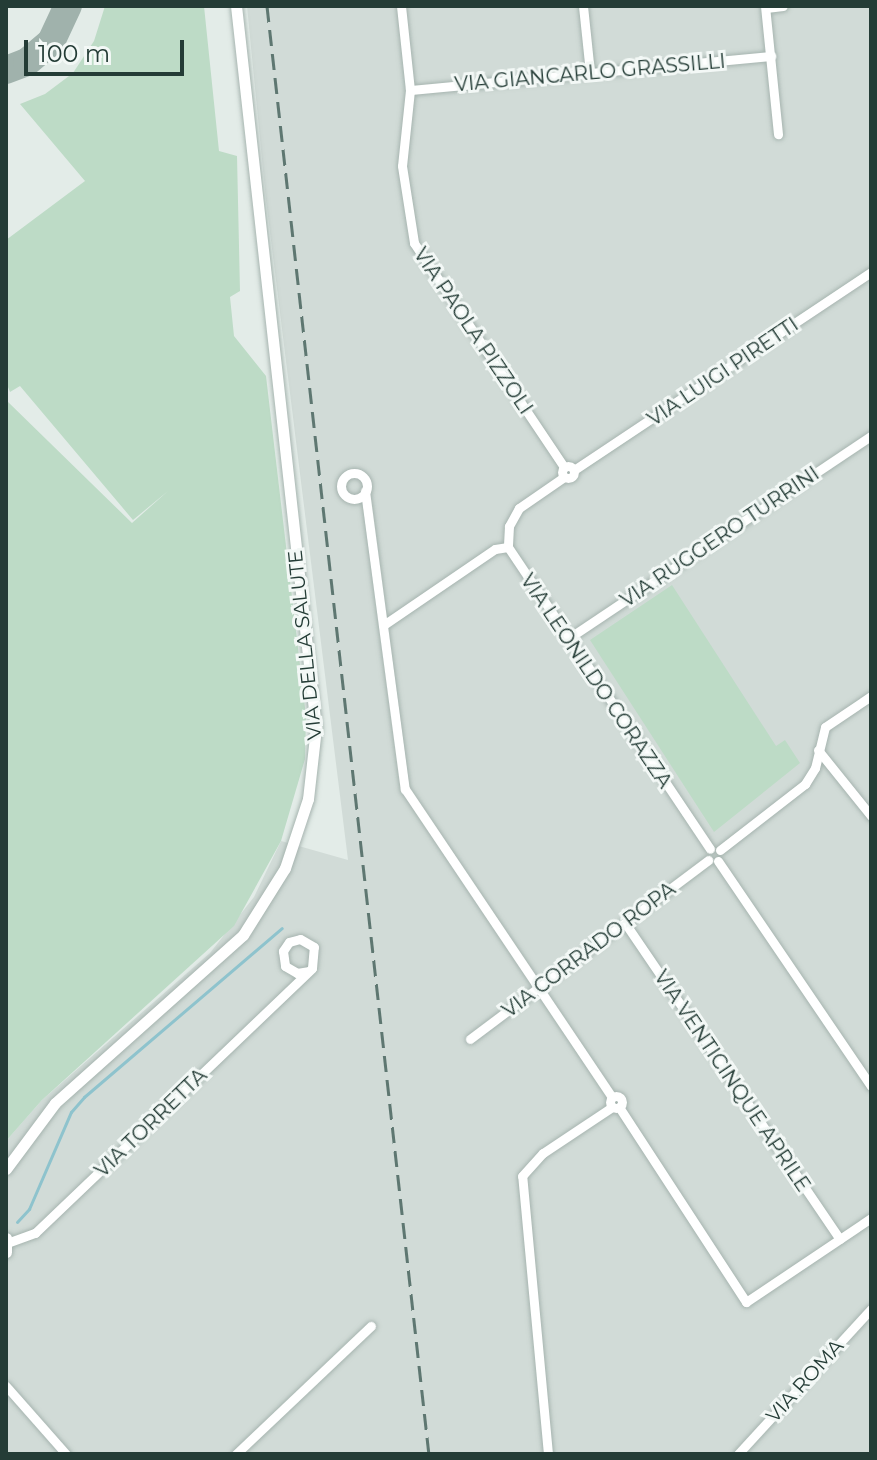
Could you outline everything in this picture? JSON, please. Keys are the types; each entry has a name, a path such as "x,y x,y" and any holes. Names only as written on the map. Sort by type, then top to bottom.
{"street":[{"name":"VIA DELLA SALUTE","path":"6,1169 55,1103 243,935 285,868 308,799 316,728 236,6"},
{"name":"VIA PAOLA PIZZOLI","path":"401,6 410,90 402,166 414,243 568,467"},
{"path":"583,6 590,73"},
{"path":"778,134 766,7 783,6"},
{"name":"VIA GIANCARLO GRASSILLI","path":"410,90 771,56"},
{"name":"VIA LUIGI PIRETTI","path":"508,547 509,526 519,508 551,486 568,467 871,272"},
{"name":"VIA RUGGERO TURRINI","path":"569,638 871,436"},
{"path":"551,486 568,467"},
{"path":"365,491 405,789 746,1302 871,1218"},
{"path":"385,624 495,549 508,547"},
{"name":"VIA LEONILDO CORAZZA","path":"508,547 714,855"},
{"name":"VIA CORRADO ROPA","path":"470,1039 805,784 825,727 871,696"},
{"path":"818,750 871,816"},
{"path":"714,855 871,1086"},
{"name":"VIA VENTICINQUE APRILE","path":"625,923 840,1239"},
{"path":"288,969 308,971 316,952 300,939 283,951 288,969 288,992"},
{"name":"VIA TORRETTA","path":"6,1241 43,1226 308,971"},
{"path":"548,1454 522,1176 543,1153 614,1104"},
{"path":"6,1241 6,1252"},
{"name":"VIA ROMA","path":"738,1454 871,1309"},
{"path":"236,1454 371,1326"},
{"path":"6,1386 66,1454"}],"shaded area":[{"path":"247,6 871,6 871,1454 6,1454 6,1141 42,1100 210,953 254,897 281,841 348,860 266,200"}],"green space":[{"path":"105,6 204,6 219,151 237,156 240,291 230,297 234,336 266,376 306,716 305,759 281,841 234,926 42,1100 6,1141 6,400 132,523 168,491 133,520 20,386 10,392 6,382 6,240 85,181 20,104 45,94 73,73 94,41"},
{"path":"672,585 776,746 785,740 800,763 714,832 590,640"}],"waterway":[{"path":"17,1222 29,1209 71,1112 84,1097 282,928"}],"taxiway":[{"path":"6,70 27,62 51,42 68,6"}],"railway":[{"path":"267,6 429,1454"}]}
